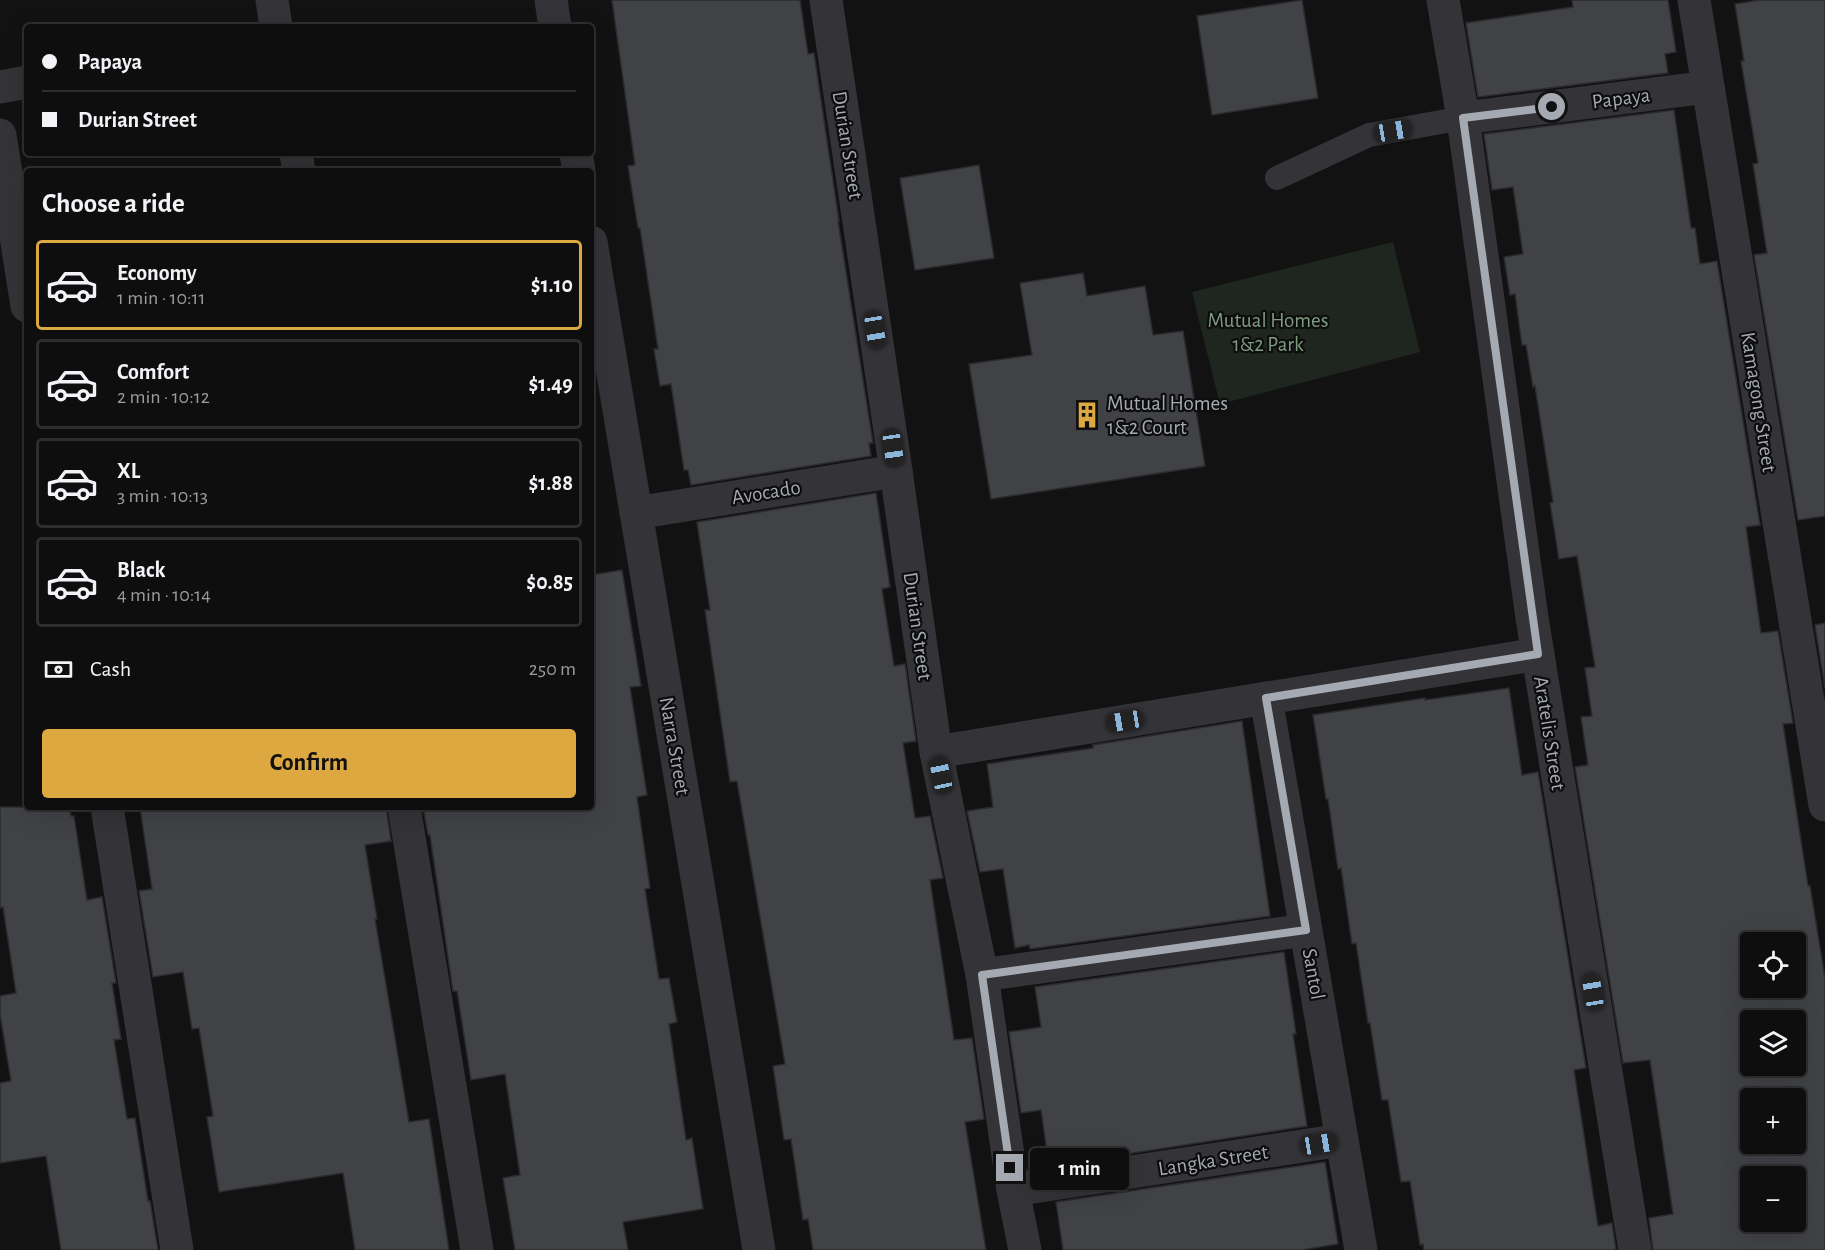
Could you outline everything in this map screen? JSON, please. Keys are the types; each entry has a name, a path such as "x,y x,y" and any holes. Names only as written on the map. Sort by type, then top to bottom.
{"street":[{"path":"272,0 276,24"},
{"path":"551,0 555,24"},
{"name":"Durian Street","path":"826,0 936,752 982,975 1013,1190 1025,1250"},
{"name":"Aratelis Street","path":"1443,0 1463,118 1538,654 1635,1250"},
{"name":"Kamagong Street","path":"1694,0 1825,805"},
{"path":"0,87 24,83"},
{"name":"Papaya","path":"1463,118 1708,87"},
{"path":"0,135 24,287"},
{"name":"Narra Street","path":"594,260 759,1250"},
{"name":"Avocado","path":"636,513 896,471"},
{"path":"936,752 1538,654"},
{"name":"Santol","path":"1266,698 1361,1250"},
{"path":"107,810 177,1250"},
{"path":"404,810 477,1250"},
{"path":"982,975 1306,930"},
{"name":"Langka Street","path":"1013,1190 1342,1140"}],"lane":[{"path":"1277,178 1369,135 1463,118"}],"green space":[{"name":"Mutual Homes 1&2 Park","path":"1393,242 1420,352 1220,404 1192,292"}],"building":[{"path":"612,0 800,0 808,54 814,53 873,443 869,443 871,456 691,485 688,470 684,470 671,384 660,386 654,349 658,349 640,228 638,228 628,166 635,165"},
{"path":"1302,0 1318,98 1212,115 1197,16"},
{"path":"1572,0 1668,0 1676,52 1665,54 1668,73 1478,97 1466,23 1573,7"},
{"path":"1759,0 1825,0 1825,516 1798,520 1754,255 1767,253 1753,164 1758,163 1741,61 1744,61 1735,4"},
{"path":"1674,110 1691,228 1695,228 1700,264 1717,261 1760,525 1746,527 1761,633 1778,631 1793,723 1783,724 1825,978 1825,1250 1653,1250 1649,1218 1673,1214 1650,1060 1623,1063 1575,767 1588,765 1581,717 1592,716 1585,668 1595,667 1577,556 1559,559 1550,503 1553,502 1535,386 1533,387 1526,345 1522,345 1515,294 1510,295 1504,257 1523,254 1513,187 1492,190 1484,134"},
{"path":"979,165 994,258 915,270 900,178"},
{"name":"Mutual Homes 1&2 Court","path":"1083,273 1087,296 1145,286 1153,335 1183,331 1205,466 991,499 969,364 1032,355 1020,283"},
{"path":"876,493 890,587 882,589 894,666 905,664 916,741 903,743 915,818 930,816 943,878 930,880 954,1040 972,1038 984,1119 965,1122 986,1250 813,1250 808,1219 803,1220 791,1139 784,1140 773,1066 785,1064 737,781 730,782 705,610 710,610 697,522"},
{"path":"622,570 641,686 630,687 647,795 637,797 650,888 645,889 659,979 669,978 677,1022 669,1024 686,1140 692,1138 703,1209 623,1222 628,1250 515,1250 503,1178 520,1175 505,1074 471,1080 457,991 453,991 430,835 428,835 424,810 594,810 594,575"},
{"path":"1825,623 1825,688 1815,625"},
{"path":"1509,688 1522,775 1538,772 1586,1068 1574,1070 1598,1226 1612,1223 1616,1250 1424,1250 1423,1244 1420,1245 1410,1181 1401,1182 1388,1100 1382,1100 1356,943 1352,944 1341,868 1338,869 1313,715"},
{"path":"1242,721 1270,916 1030,949 1029,945 1015,948 1003,869 980,872 967,811 993,807 987,764 1093,748 1093,745"},
{"path":"0,807 24,807 24,810 70,810 71,816 74,816 87,900 102,897 116,983 112,983 121,1039 114,1040 127,1119 135,1118 158,1250 61,1250 46,1156 0,1163 0,1083 11,1081 0,1014 0,996 16,993 3,907 0,908"},
{"path":"140,810 386,810 391,841 365,845 377,919 375,919 409,1122 429,1119 449,1250 355,1250 343,1173 219,1192 207,1117 213,1116 199,1028 192,1029 183,972 153,977 139,891 152,889"},
{"path":"1284,952 1296,1034 1293,1034 1307,1126 1049,1166 1041,1110 1021,1113 1009,1032 1041,1027 1035,987"},
{"path":"1325,1162 1338,1244 1301,1250 1063,1250 1056,1202"}],"place":[{"name":"Mutual Homes 1&2 Court","path":"1087,415"}],"route":[{"path":"1010,1168 982,975 1306,930 1266,698 1538,654 1463,118 1552,107"}]}
